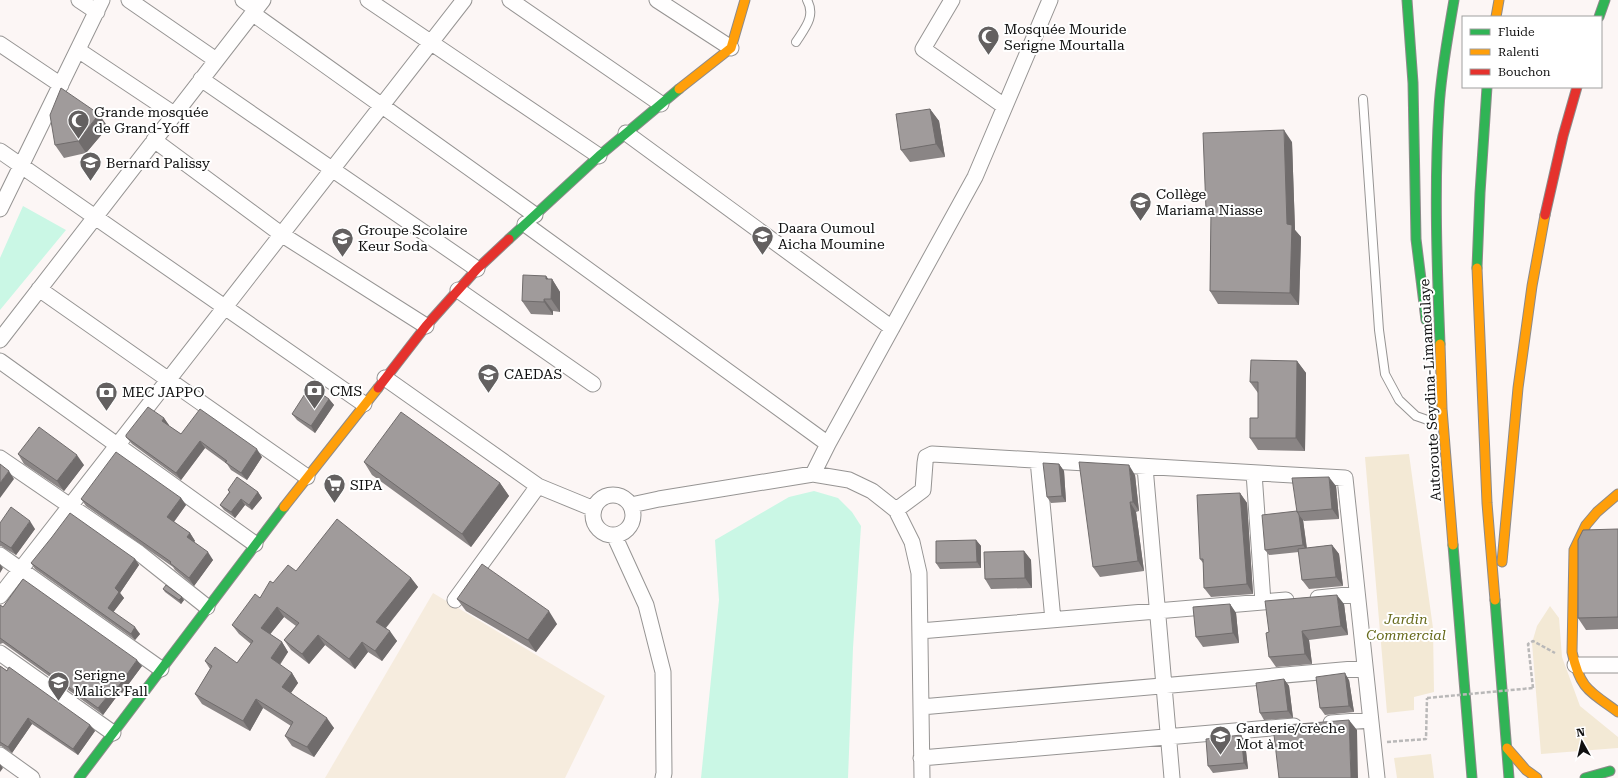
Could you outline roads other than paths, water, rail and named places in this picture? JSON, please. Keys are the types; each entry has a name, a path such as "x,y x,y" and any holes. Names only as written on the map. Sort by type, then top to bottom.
{"main road":[{"path":"79,778 255,544 426,326 477,269 530,219 626,133 731,48 745,0"},
{"path":"1407,0 1413,83 1416,239 1427,327"},
{"name":"Autoroute Seydina-Limamoulaye","path":"1454,0 1445,51 1439,107 1436,175 1437,268 1443,425 1472,778"},
{"path":"1496,16 1499,0"},
{"path":"1599,16 1605,0"},
{"path":"1487,88 1480,192 1477,277 1486,503 1509,778"},
{"path":"1498,647 1502,556 1513,423 1523,341 1541,235 1559,155 1577,88"},
{"path":"1430,349 1442,409"},
{"path":"1618,494 1586,523 1578,536 1574,550 1572,652 1582,683 1590,692 1618,712"},
{"path":"1603,700 1618,703"},
{"path":"1507,748 1526,770 1537,778"},
{"path":"1585,778 1614,770"},
{"path":"1601,778 1614,770"}],"street":[{"path":"0,209 99,6 79,0"},
{"path":"129,0 216,60"},
{"path":"243,0 257,7 382,106 828,444"},
{"path":"368,0 600,156"},
{"path":"0,596 464,0"},
{"path":"510,0 661,104"},
{"path":"657,0 731,48"},
{"path":"952,0 923,48 1004,106"},
{"path":"813,474 975,177 1050,0"},
{"path":"0,340 257,7"},
{"path":"0,44 61,85"},
{"path":"78,50 174,114"},
{"path":"201,79 477,269"},
{"path":"626,133 892,328"},
{"path":"154,140 281,234 426,326"},
{"path":"0,151 364,404"},
{"path":"39,288 307,477"},
{"path":"458,290 593,384"},
{"path":"0,361 255,544"},
{"path":"385,378 538,486 594,509"},
{"path":"896,510 922,490 924,462 926,457 932,454 1345,478 1376,778"},
{"path":"0,458 139,553 207,607"},
{"path":"1038,460 1053,620"},
{"path":"1145,467 1172,778"},
{"path":"1254,473 1263,602"},
{"path":"631,505 659,499 813,474 849,480 872,492 896,510 912,542 920,573 922,778"},
{"path":"454,600 538,486"},
{"path":"616,495 625,499 631,505 634,515 631,525 624,532 614,535 605,534 597,528 594,519 594,509 599,501 607,496 616,495"},
{"path":"614,535 646,605 663,672 663,778"},
{"path":"0,555 161,669"},
{"path":"920,631 1357,594"},
{"path":"0,653 113,733"},
{"path":"1575,664 1618,665"},
{"path":"921,707 1365,668"},
{"path":"921,758 1370,720"},
{"path":"0,755 32,778"}],"lane":[{"path":"796,42 808,24 812,14 807,0"},
{"path":"1364,99 1378,330 1385,374 1399,400 1416,416 1443,425"}],"place":[{"name":"Mosquée Mouride Serigne Mourtalla","path":"988,56"},
{"name":"Grande mosquée de Grand-Yoff","path":"79,140"},
{"name":"Bernard Palissy","path":"90,182"},
{"name":"Collège Mariama Niasse","path":"1141,222"},
{"name":"Daara Oumoul Aicha Moumine","path":"763,256"},
{"name":"Groupe Scolaire Keur Soda","path":"342,258"},
{"name":"CAEDAS","path":"488,394"},
{"name":"CMS","path":"315,410"},
{"name":"MEC JAPPO","path":"107,412"},
{"name":"SIPA","path":"334,504"},
{"name":"Serigne Malick Fall","path":"59,702"},
{"name":"Garderie/crèche Mot à mot","path":"1220,756"}],"park label":[{"name":"Jardin Commercial","path":"1406,628"}]}
